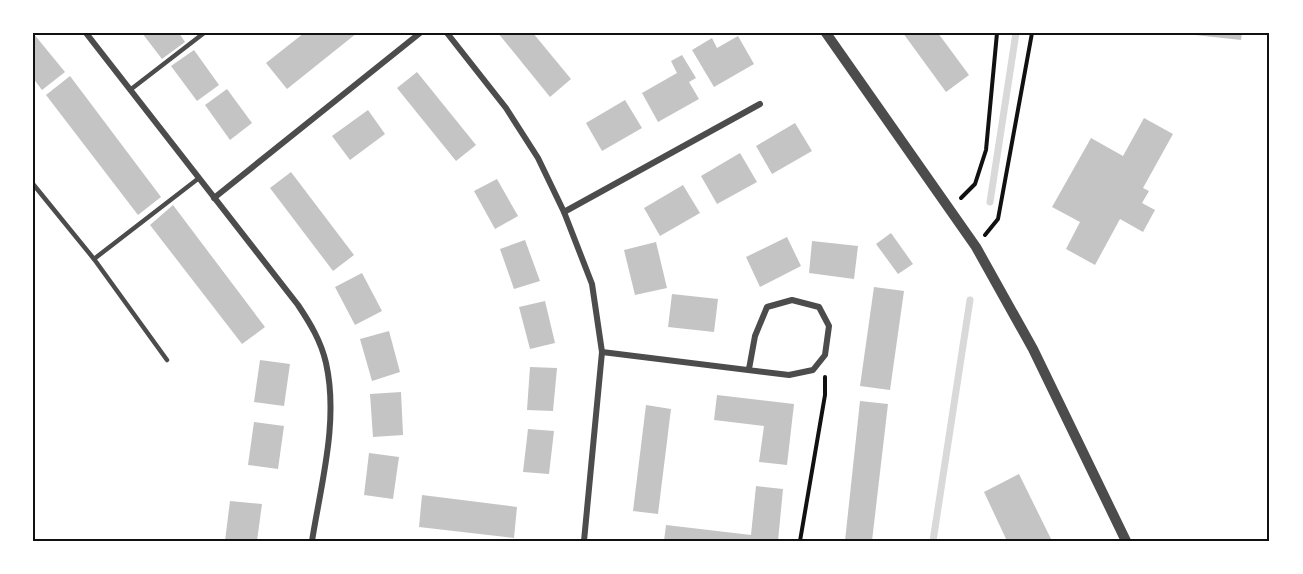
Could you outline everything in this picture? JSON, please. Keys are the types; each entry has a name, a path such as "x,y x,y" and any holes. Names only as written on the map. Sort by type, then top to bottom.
{"street":[{"path":"86,33 298,305 315,332 326,363 331,420 312,541"},
{"path":"214,198 420,33"},
{"path":"447,33 506,108 538,158 564,212 592,284 602,352 584,541"},
{"path":"826,33 976,247 1033,349 1126,541"},
{"path":"564,212 760,104"},
{"path":"602,352 789,375 813,370 825,355 829,326 819,307 792,300 767,307 755,336 749,369"}],"lane":[{"path":"130,90 204,33"},
{"path":"94,259 199,178"},
{"path":"33,184 94,259 167,360"}],"path":[{"path":"950,209 975,184 986,150 997,33"},
{"path":"976,247 998,219 1032,33"},
{"path":"800,541 825,395 825,355"}],"building":[{"path":"33,33 65,72 42,90 33,78"},
{"path":"142,33 179,33 185,42 162,59"},
{"path":"304,33 357,33 287,89 266,63"},
{"path":"498,33 533,33 571,79 550,97"},
{"path":"903,33 938,33 969,75 946,92"},
{"path":"1177,33 1242,33 1241,40"},
{"path":"738,36 754,64 714,87 692,50 712,38 717,48"},
{"path":"194,50 219,85 197,101 171,66"},
{"path":"682,55 696,78 689,82 699,99 658,122 642,93 677,73 671,61"},
{"path":"417,72 476,145 456,161 397,88"},
{"path":"70,76 161,197 138,215 46,95"},
{"path":"227,89 252,123 230,140 205,105"},
{"path":"625,100 642,128 602,151 586,123"},
{"path":"368,110 385,134 350,160 332,136"},
{"path":"1144,118 1173,134 1143,188 1149,191 1142,203 1155,210 1143,232 1120,219 1095,265 1066,249 1080,222 1052,207 1091,138 1123,156"},
{"path":"795,123 812,151 772,174 756,146"},
{"path":"740,153 757,182 717,204 701,176"},
{"path":"291,172 354,255 333,271 270,188"},
{"path":"497,179 518,216 495,229 474,191"},
{"path":"683,185 700,213 660,236 644,208"},
{"path":"173,205 265,327 242,344 150,225"},
{"path":"891,233 913,264 898,274 876,244"},
{"path":"787,237 801,266 760,287 746,257"},
{"path":"525,240 540,281 514,289 500,249"},
{"path":"812,241 858,246 854,279 809,273"},
{"path":"656,242 667,288 635,295 624,250"},
{"path":"362,273 382,311 355,325 335,287"},
{"path":"874,287 904,291 890,390 860,386"},
{"path":"672,294 718,299 714,332 668,327"},
{"path":"545,301 555,343 530,349 519,307"},
{"path":"389,331 400,372 372,381 360,339"},
{"path":"260,360 290,364 284,406 254,402"},
{"path":"530,367 557,368 553,411 527,410"},
{"path":"401,392 403,435 373,437 370,394"},
{"path":"717,395 794,404 787,465 759,462 764,426 714,420"},
{"path":"860,401 888,404 872,541 845,541"},
{"path":"646,405 671,409 658,514 633,511"},
{"path":"254,422 284,426 278,469 248,465"},
{"path":"528,429 554,431 549,474 523,472"},
{"path":"369,453 399,457 393,499 364,495"},
{"path":"1019,474 1052,541 1007,541 984,492"},
{"path":"756,486 783,489 778,541 664,541 666,525 751,535"},
{"path":"422,495 517,507 514,538 419,527"},
{"path":"230,501 262,504 257,541 225,541"}],"waterway":[{"path":"990,202 1016,33"},
{"path":"933,541 970,300"}]}
